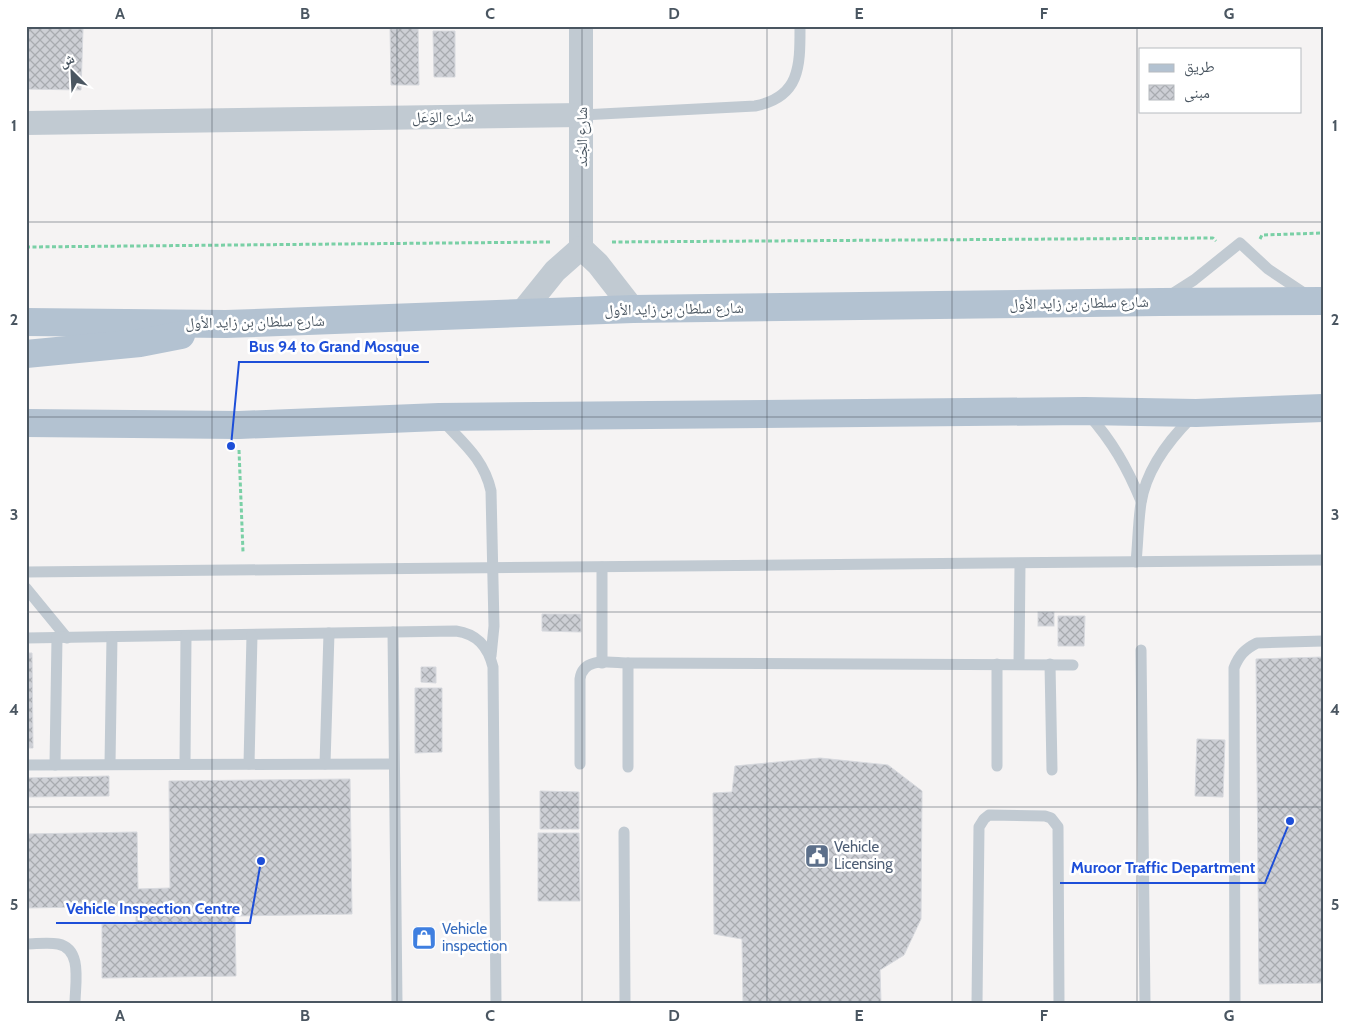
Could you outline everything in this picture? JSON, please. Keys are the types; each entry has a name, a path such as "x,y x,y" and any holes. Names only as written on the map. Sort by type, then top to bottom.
{"main road":[{"name":"شارع سلطان بن زايد الأول","path":"26,322 226,324 633,309 1160,302 1321,302"},
{"path":"27,354 140,343 226,324"},
{"path":"28,421 239,425 439,417 1085,411 1196,413 1316,406"}],"street":[{"name":"شارع الجُند","path":"581,26 581,248"},
{"name":"شارع الوَعَل","path":"26,123 582,115"},
{"path":"522,312 555,272 581,248 598,264 633,309"}],"lane":[{"name":"شارع الوَعَل","path":"582,115 755,106 776,100 792,84 798,72 800,26"},
{"path":"1160,302 1194,280 1240,243 1268,269 1321,302"},
{"path":"1085,411 1119,453 1141,501"},
{"path":"1136,562 1141,501 1150,476 1162,453 1177,432 1196,413"},
{"path":"439,417 478,459 488,480 492,503 494,626 491,656 493,667 496,1003"},
{"path":"26,572 1323,560"},
{"path":"1020,564 1020,664"},
{"path":"602,567 602,663"},
{"path":"26,588 62,638 55,765"},
{"path":"26,638 456,631 467,633 477,638 491,656"},
{"path":"393,632 397,1003"},
{"path":"325,764 328,633"},
{"path":"249,764 252,634"},
{"path":"185,764 186,636"},
{"path":"110,764 112,637"},
{"path":"1235,1003 1234,668 1242,652 1257,643 1323,641"},
{"path":"1141,650 1145,1003"},
{"path":"628,662 628,767"},
{"path":"580,764 581,673 584,667 589,664 628,662 1074,665"},
{"path":"997,664 997,766"},
{"path":"1050,664 1052,770"},
{"path":"26,765 393,764"},
{"path":"977,1003 978,827 984,819 996,814 1045,816 1056,822 1058,827 1059,1003"},
{"path":"624,832 625,1003"},
{"path":"26,944 57,944 69,950 75,960 75,1003"}],"path":[{"path":"1256,243 1262,236 1323,233"},
{"path":"609,242 1213,238 1217,243"},
{"path":"26,246 553,242"},
{"path":"239,425 243,570"}],"building":[{"path":"390,26 418,26 419,85 391,85"},
{"path":"26,28 83,29 81,90 26,89"},
{"path":"433,31 455,31 455,77 434,77"},
{"path":"1038,612 1054,612 1054,626 1038,626"},
{"path":"542,614 581,614 581,632 542,631"},
{"path":"1058,616 1085,616 1084,646 1058,646"},
{"path":"26,653 32,653 33,748 26,748"},
{"path":"1323,657 1323,983 1259,984 1256,659"},
{"path":"421,667 436,667 436,683 421,682"},
{"path":"415,688 442,688 442,752 415,753"},
{"path":"1197,739 1225,740 1223,797 1195,796"},
{"name":"Vehicle Licensing","path":"820,758 888,765 922,791 921,919 904,955 880,970 881,1003 743,1003 742,939 714,934 713,793 732,792 735,766"},
{"path":"109,776 109,796 26,797 26,778"},
{"path":"350,779 352,914 235,916 236,976 102,978 102,924 136,924 136,906 26,908 26,834 137,832 138,889 170,888 169,781"},
{"path":"540,791 579,792 579,829 540,829"},
{"path":"538,833 579,833 580,901 538,901"}],"place":[{"name":"Bus 94 to Grand Mosque","path":"231,446"},
{"name":"Muroor Traffic Department","path":"1290,821"},
{"name":"Vehicle Licensing","path":"817,856"},
{"name":"Vehicle Inspection Centre","path":"261,861"},
{"name":"Vehicle inspection","path":"424,938"}]}
